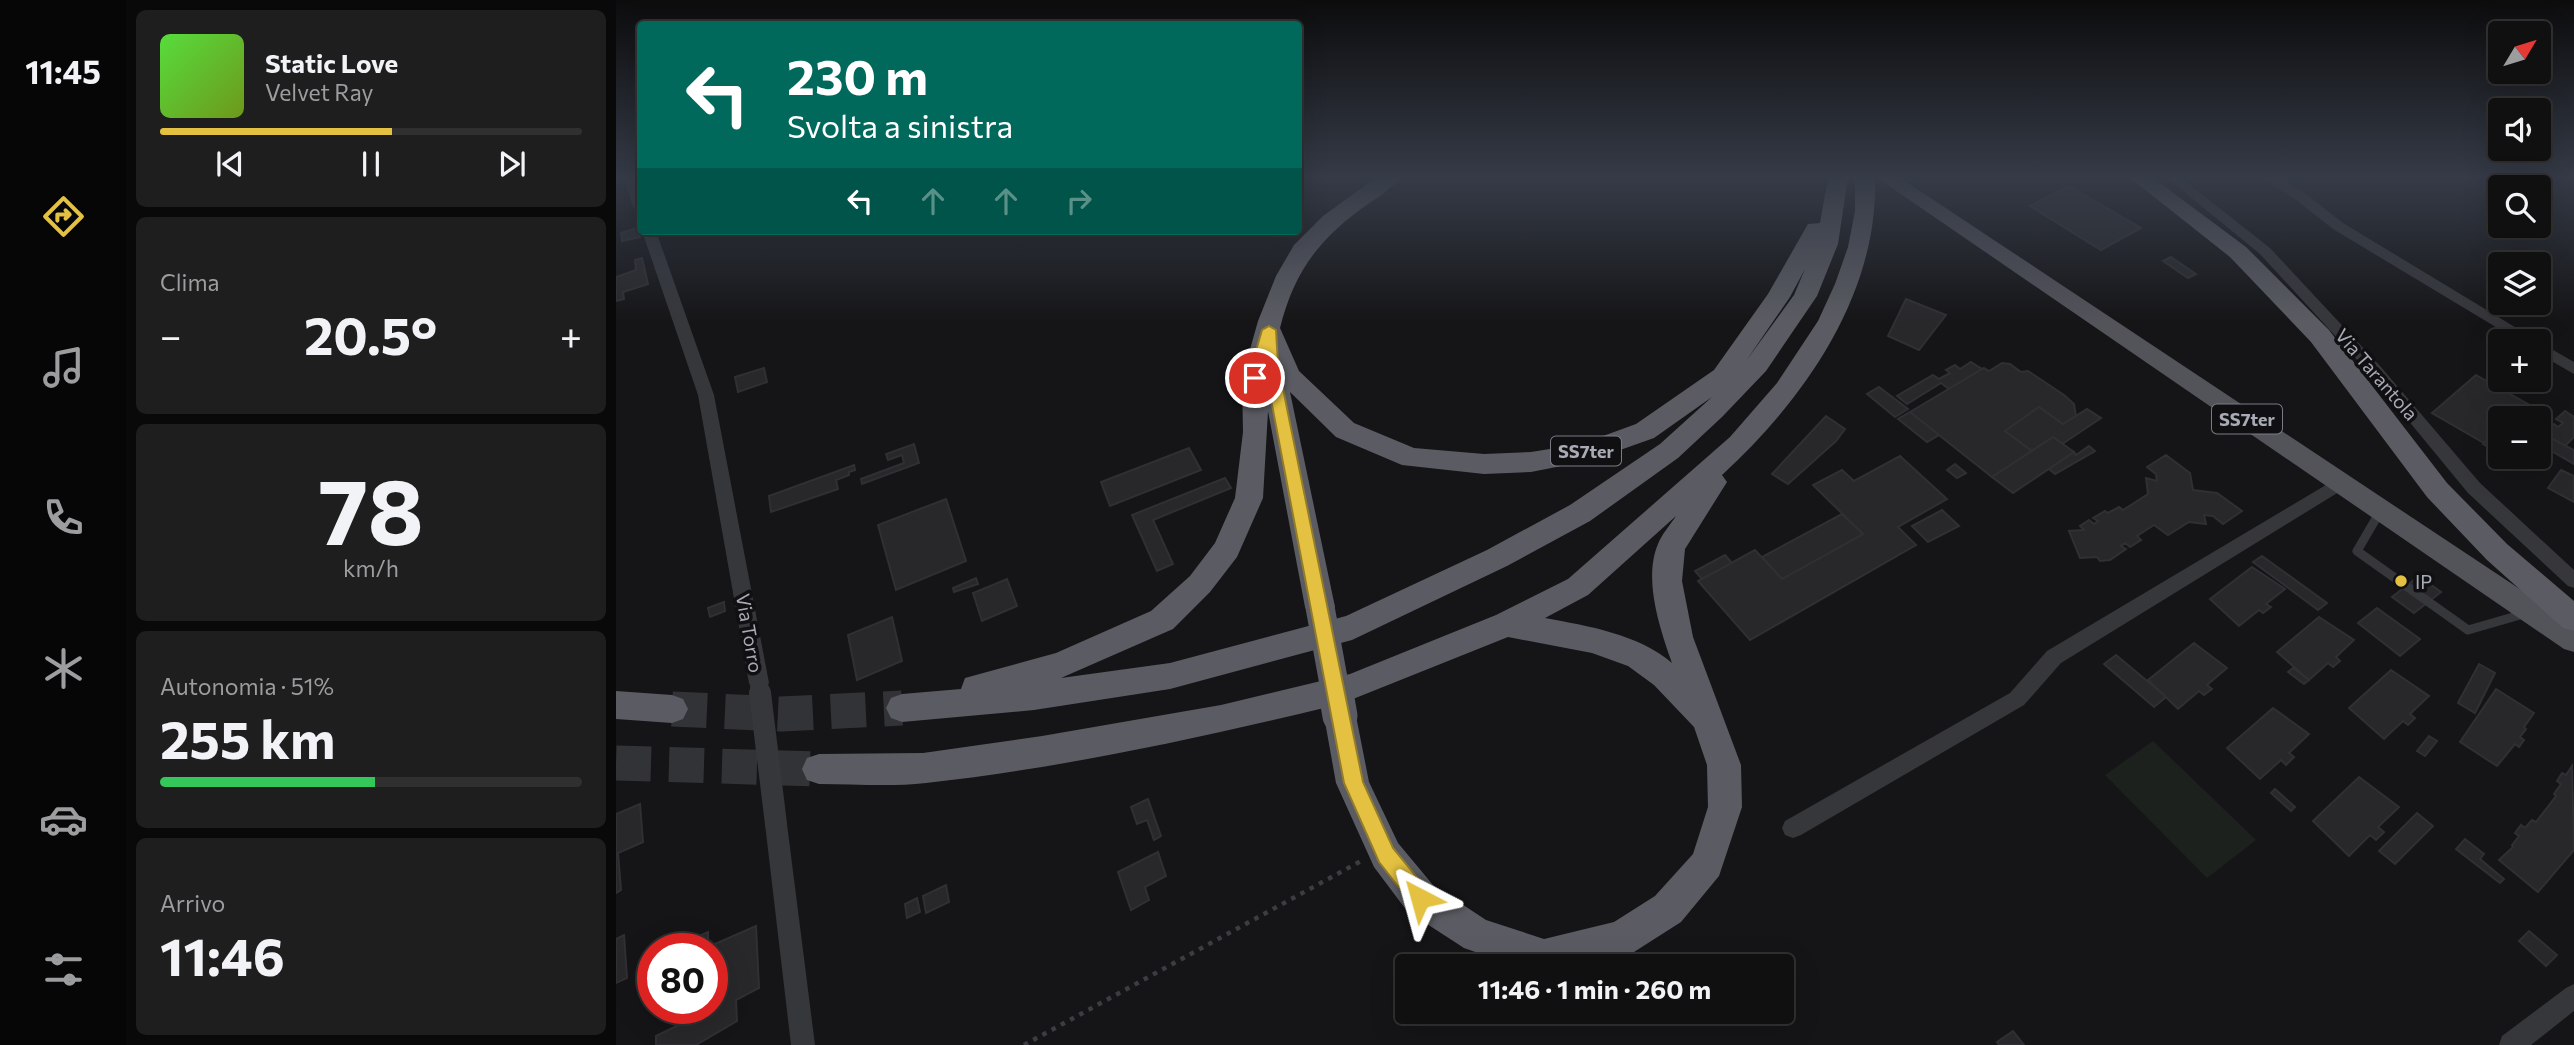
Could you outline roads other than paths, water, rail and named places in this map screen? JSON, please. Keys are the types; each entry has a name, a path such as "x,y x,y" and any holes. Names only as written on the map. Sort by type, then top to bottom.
{"highway":[{"path":"1326,226 1302,250 1287,276 1255,378 1256,432 1249,498 1227,549 1200,584 1162,620 1061,665 902,708 1034,696 1170,676 1352,627 1509,552 1580,513 1669,450 1713,411 1757,365 1805,296 1833,226"},
{"name":"SS7ter","path":"1269,330 1289,376 1345,430 1411,458 1483,464 1531,462 1583,453 1645,431 1723,376 1778,297 1820,226"},
{"path":"819,769 923,768 1042,751 1221,719 1353,687 1507,624 1578,587 1762,421 1798,373 1830,321 1854,267 1863,226"},
{"path":"2203,226 2238,252 2320,337 2437,490 2497,552 2574,619"},
{"path":"1269,330 1271,364 1353,783 1386,855 1420,898 1477,935 1544,957 1621,939 1668,909 1707,864 1725,807 1724,765 1678,637 1667,581 1671,547 1739,444"},
{"path":"1507,624 1585,639 1639,657 1675,687 1711,726"},
{"path":"616,705 672,709"}],"main road":[{"name":"SS7ter","path":"1959,226 2574,640"}],"street":[{"name":"Via Tarantola","path":"2233,226 2265,251 2375,370 2474,488 2555,566 2574,580"},
{"path":"2338,226 2510,329"},
{"name":"Via Torro","path":"650,235 706,395 759,683 803,1045"},
{"path":"2551,355 2574,369"},
{"path":"1793,828 2017,699 2054,657 2341,482"},
{"path":"2511,1045 2574,996"}],"lane":[{"path":"2381,510 2357,551 2468,630 2532,612"}],"tunnel":[{"path":"672,709 781,714 902,708"},
{"path":"616,763 819,769"}],"place":[{"name":"IP","path":"2401,581"}]}
